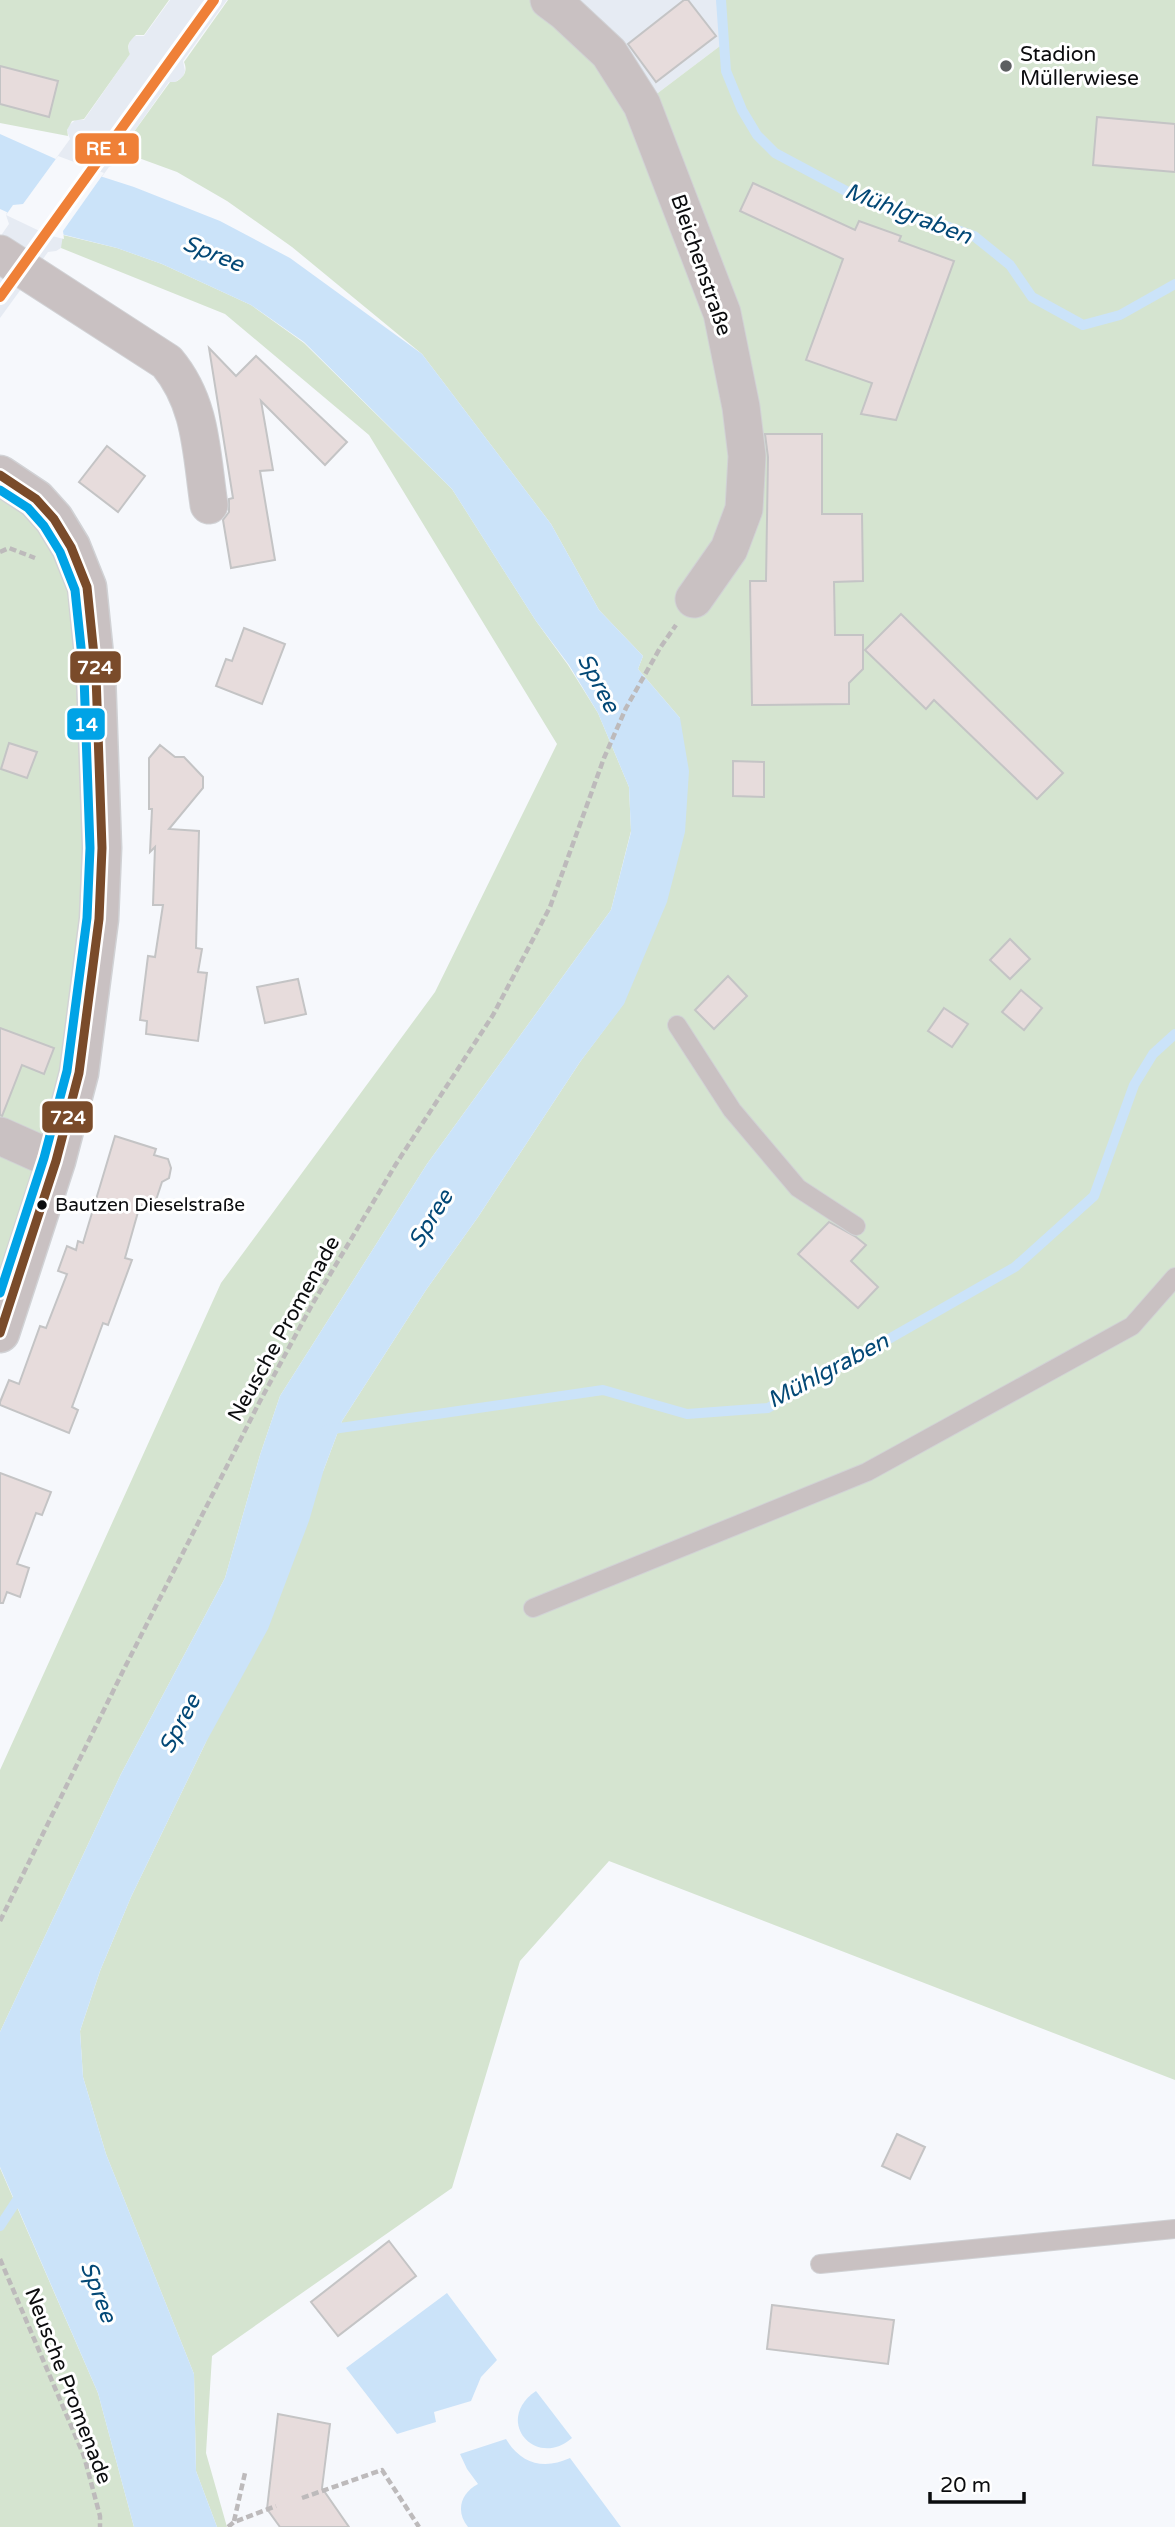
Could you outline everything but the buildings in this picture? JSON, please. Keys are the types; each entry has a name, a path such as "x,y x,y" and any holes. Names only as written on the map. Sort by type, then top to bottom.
{"street":[{"name":"Bleichenstraße","path":"549,0 609,53 642,105 722,313 741,407 747,456 744,509 729,549 694,598"},
{"path":"0,254 167,362 181,379 191,399 209,505"},
{"path":"0,475 36,499 54,519 71,547 87,587 96,675 102,796 99,919 79,1073 56,1161 0,1332"},
{"path":"0,1136 56,1161"}],"lane":[{"path":"677,1025 732,1110 798,1188 856,1226"},
{"path":"533,1608 867,1472 1132,1326 1175,1277"},
{"path":"820,2264 1175,2229"}],"path":[{"name":"Neusche Promenade","path":"0,1921 259,1403 313,1304 396,1164 493,1015 550,907 604,758 626,708 655,656"},
{"name":"Neusche Promenade","path":"0,2259 84,2456 100,2516 100,2527"},
{"path":"302,2498 382,2470 419,2527"},
{"path":"234,2522 245,2473"},
{"path":"228,2527 234,2522 276,2506"}],"shaded area":[{"path":"170,0 227,0 183,61 183,77 169,82 123,147 124,157 121,163 109,167 62,231 64,242 61,248 48,252 0,318 0,237 9,224 6,215 8,209 23,204 70,139 68,126 77,119 84,120 130,54 130,40 135,36 144,36"},
{"path":"549,0 720,0 724,43 642,105"}],"green space":[{"path":"0,0 169,0 144,35 136,35 132,39 128,46 130,54 84,119 72,121 67,130 68,136 0,123"},
{"path":"228,0 549,0 642,105 724,43 721,0 1175,0 1175,2080 609,1861 520,1961 452,2188 212,2356 206,2453 227,2527 217,2527 196,2471 194,2374 106,2154 83,2077 80,2031 100,1971 131,1897 205,1744 324,1469 342,1421 426,1290 478,1217 580,1062 624,1003 680,718 638,669 643,656 599,610 551,524 422,354 292,247 227,201 177,172 125,153 123,147 170,82 183,76 186,68 184,62"},
{"path":"63,235 117,248 162,264 251,305 304,343 452,489 598,713 629,787 631,831 611,910 427,1164 280,1396 225,1578 121,1774 0,2032 0,1770 221,1283 435,992 557,744 369,435 225,314 61,248"},
{"path":"0,496 46,529 72,587 85,815 77,970 57,1114 0,1283"},
{"path":"0,2168 98,2393 134,2527 0,2527"}],"water":[{"name":"Spree","path":"0,134 78,169 134,187 220,221 290,258 422,354 551,524 599,610 643,656 638,669 680,718 689,771 685,832 667,902 624,1004 580,1062 478,1217 426,1290 342,1421 309,1521 268,1629 205,1744 131,1897 100,1971 80,2031 83,2077 106,2154 194,2374 196,2471 217,2527 134,2527 98,2393 0,2167 0,2032 121,1774 225,1578 280,1396 427,1164 611,910 631,832 629,787 598,713 452,489 304,342 251,305 162,264 117,248 49,231 0,209"},
{"path":"447,2293 497,2360 481,2377 471,2401 434,2412 436,2422 397,2434 346,2368"},
{"path":"536,2391 572,2438 558,2446 545,2448 533,2445 524,2437 519,2427 518,2415 524,2403"},
{"path":"506,2439 519,2454 534,2462 551,2464 570,2458 621,2527 468,2527 462,2515 462,2503 467,2492 478,2484 460,2454"}],"pier":[{"path":"58,156 104,173 63,231 64,239 48,235 6,215 13,205 23,204"}],"waterway":[{"name":"Mühlgraben","path":"721,0 726,71 742,110 757,135 775,153 846,191 974,236 1010,265 1032,297 1083,325 1120,315 1175,284"},
{"name":"Mühlgraben","path":"326,1430 603,1390 687,1414 768,1408 1015,1267 1094,1196 1134,1085 1153,1054 1175,1034"},
{"path":"0,2226 21,2194"}],"transit line":[{"path":"0,297 214,0"},
{"name":"724","path":"0,475 36,499 54,519 71,547 87,587 96,675 102,848 99,919 79,1073 56,1161 0,1333"},
{"name":"14","path":"0,490 28,508 44,526 60,552 75,590 84,676 90,848 87,918 67,1071 44,1158 0,1293"}],"place":[{"name":"Stadion Müllerwiese","path":"1006,66"},
{"name":"Bautzen Dieselstraße","path":"42,1205"}]}
